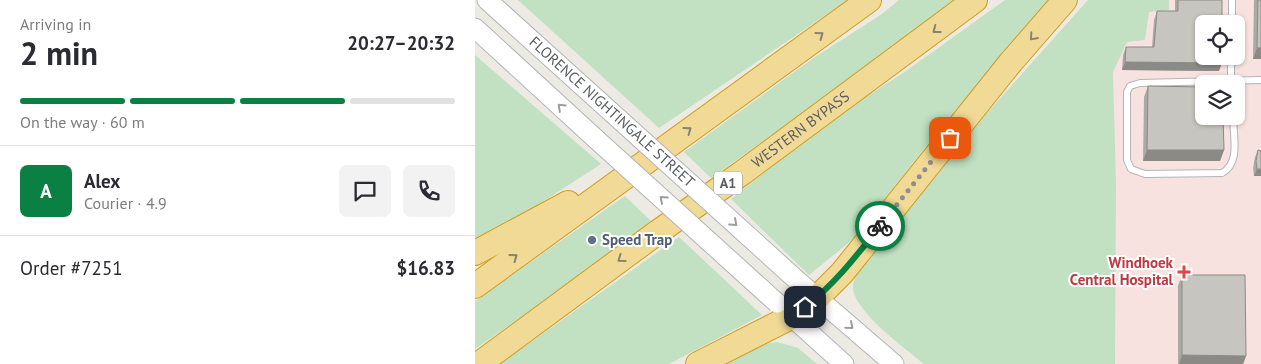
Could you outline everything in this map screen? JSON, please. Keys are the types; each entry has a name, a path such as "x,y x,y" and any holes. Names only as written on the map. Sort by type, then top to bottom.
{"highway":[{"path":"475,286 646,160 869,0"},
{"name":"WESTERN BYPASS","path":"479,364 658,232 742,173 975,0"},
{"path":"698,364 785,310 808,290 842,273 1011,62 1065,0"},
{"path":"475,253 646,160"}],"main road":[{"name":"FLORENCE NIGHTINGALE STREET","path":"487,0 808,290 894,364"},
{"name":"FLORENCE NIGHTINGALE STREET","path":"475,28 844,364"}],"lane":[{"path":"1232,0 1232,15"},
{"path":"1245,81 1261,80"},
{"path":"1195,82 1140,83 1130,86 1127,92 1127,160 1131,169 1145,174 1221,172 1229,169 1235,159 1233,125"}],"shaded area":[{"name":"Windhoek Central Hospital","path":"1128,0 1261,0 1261,364 1107,364 1018,124"}],"green space":[{"path":"518,0 848,0 659,128"},
{"path":"899,0 963,0 711,178 684,152 812,59 882,14"},
{"path":"1005,0 1055,0 924,149 852,240 809,275 731,199 832,119 906,71"},
{"path":"1088,0 1169,0 1169,10 1149,12 1145,40 1127,42 1113,72 1116,185 1115,364 924,364 894,340 863,309 853,289 858,271 962,141"},
{"path":"475,55 601,164 493,234 475,241"},
{"path":"625,196 654,224 475,349 475,301"},
{"path":"679,237 762,315 669,364 500,364"},
{"path":"777,342 798,348 817,364 718,364 754,346"}],"building":[{"path":"1178,0 1222,0 1222,15 1195,15 1195,63 1125,62 1126,47 1154,47 1157,11 1178,11"},
{"path":"1258,0 1261,0 1261,48 1257,48"},
{"path":"1148,86 1195,87 1195,125 1223,125 1224,150 1147,150"},
{"path":"1258,150 1261,151 1261,169 1257,169"},
{"path":"1182,275 1245,275 1246,356 1182,355"}],"way so far":[{"path":"880,226 950,138"}],"place":[{"name":"Speed Trap","path":"592,240"},
{"name":"Windhoek Central Hospital","path":"1184,272"}],"route":[{"path":"805,307 842,273 880,226"}]}
